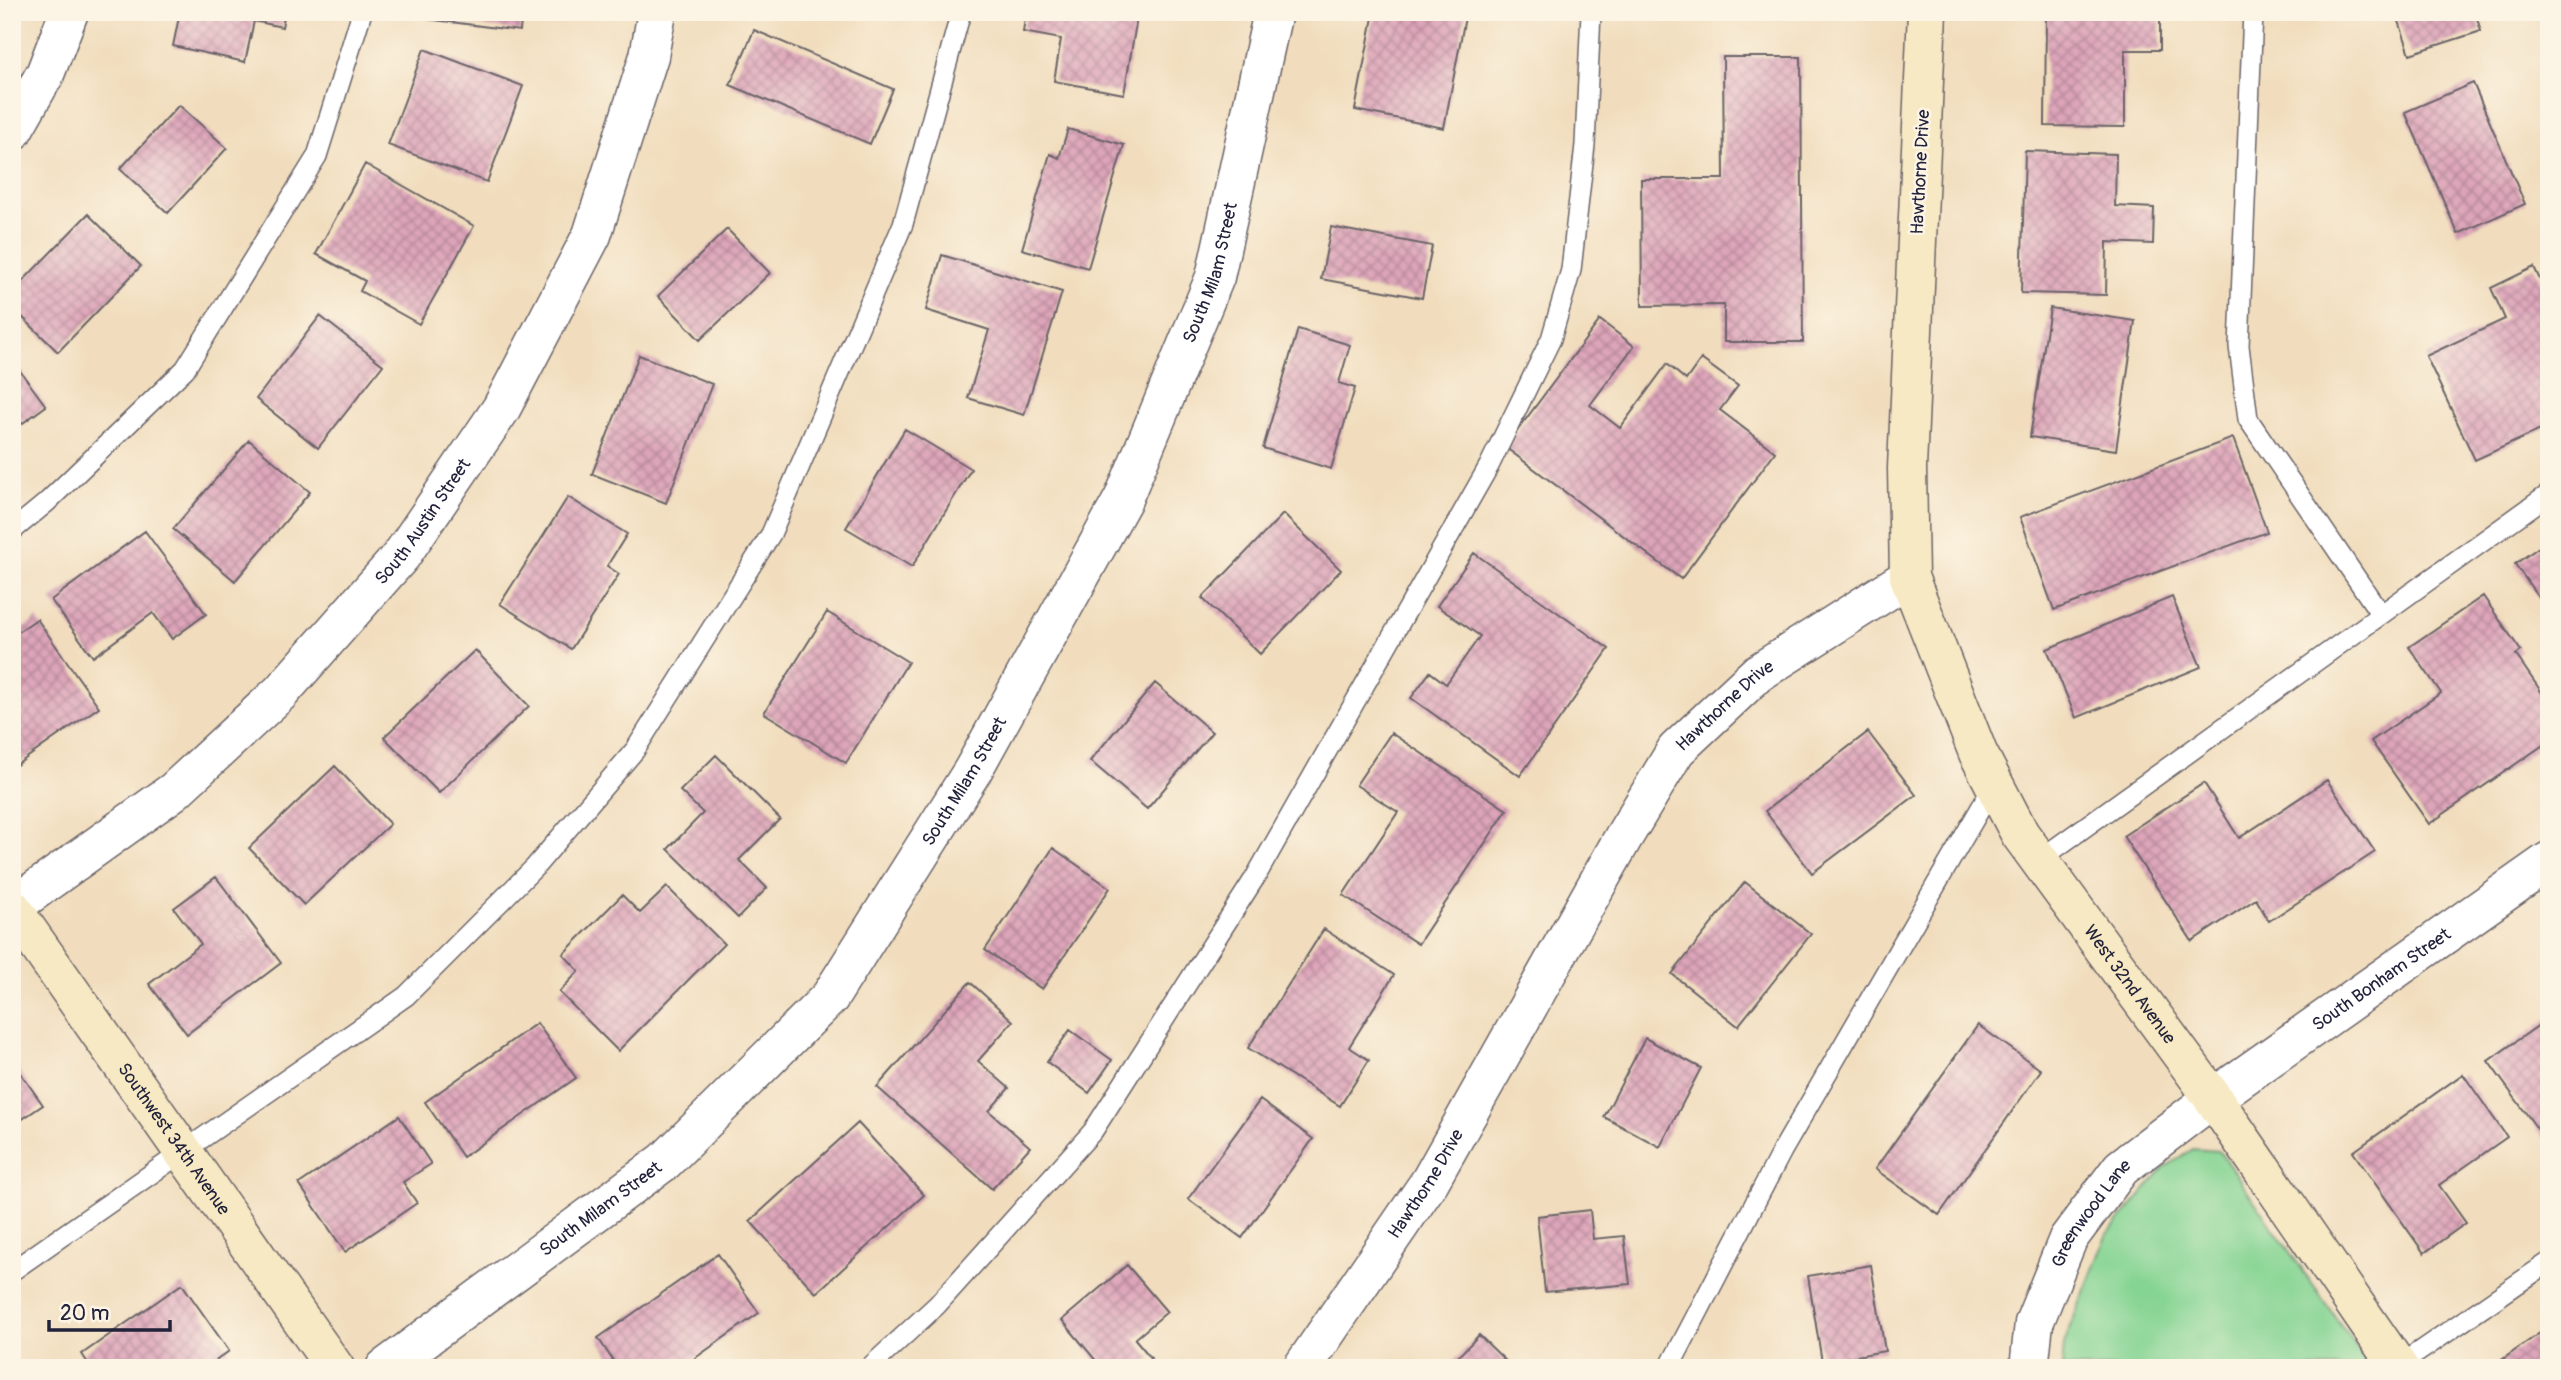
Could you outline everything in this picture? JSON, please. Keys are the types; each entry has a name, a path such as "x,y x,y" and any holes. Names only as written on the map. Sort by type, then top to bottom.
{"main road":[{"name":"Hawthorne Drive","path":"1909,578 1907,468 1927,12"},
{"name":"West 32nd Avenue","path":"1909,578 1963,717 2020,834 2213,1098 2399,1367"},
{"name":"Southwest 34th Avenue","path":"12,908 335,1368"}],"street":[{"path":"12,132 46,74 69,12"},
{"name":"South Austin Street","path":"12,908 174,791 280,693 401,556 501,409 592,235 649,56 657,12"},
{"name":"South Milam Street","path":"385,1368 665,1161 830,997 973,770 1123,499 1215,276 1273,12"},
{"name":"Hawthorne Drive","path":"1302,1368 1430,1181 1623,838 1676,750 1758,673 1909,578"},
{"name":"South Bonham Street","path":"2213,1098 2549,861"},
{"name":"Greenwood Lane","path":"2029,1368 2034,1322 2068,1239 2121,1168 2213,1098"}],"lane":[{"path":"12,531 46,503 185,369 317,156 362,12"},
{"path":"12,1271 406,996 535,867 635,750 771,534 903,224 961,12"},
{"path":"869,1368 937,1305 1093,1131 1256,876 1489,466 1551,339 1571,270 1585,145 1591,12"},
{"path":"2253,12 2239,346 2248,419 2380,613"},
{"path":"2039,860 2549,494"},
{"path":"1669,1368 1782,1151 1994,785"},
{"path":"2399,1367 2549,1262"}],"green space":[{"path":"2193,1149 2219,1151 2371,1368 2062,1368 2064,1344 2106,1236 2164,1168"}],"building":[{"path":"180,12 285,12 282,27 254,21 245,62 173,46"},
{"path":"428,12 522,12 520,31 428,19"},
{"path":"1026,12 1138,12 1124,94 1054,81 1061,39 1023,32"},
{"path":"1374,12 1466,12 1444,128 1355,110"},
{"path":"2046,12 2160,12 2160,50 2125,50 2125,127 2045,126"},
{"path":"2396,12 2475,12 2481,31 2410,54"},
{"path":"754,30 893,89 870,144 730,85"},
{"path":"424,49 523,86 487,182 388,145"},
{"path":"1723,57 1801,57 1803,342 1724,342 1724,305 1642,306 1641,179 1724,179"},
{"path":"2473,83 2525,204 2458,234 2405,112"},
{"path":"179,105 227,148 168,213 120,169"},
{"path":"1068,129 1124,145 1088,268 1022,249 1050,154 1059,158"},
{"path":"2025,151 2116,154 2115,206 2154,208 2153,244 2107,242 2106,295 2021,293"},
{"path":"365,164 474,226 419,324 360,291 365,281 316,254"},
{"path":"88,214 141,266 58,352 12,307 12,292"},
{"path":"1331,227 1432,246 1422,298 1321,279"},
{"path":"727,229 770,273 700,340 658,296"},
{"path":"942,255 1062,292 1024,415 968,398 989,330 926,310"},
{"path":"2534,267 2549,299 2549,426 2475,460 2426,356 2505,319 2491,288"},
{"path":"2050,308 2135,321 2116,450 2030,437"},
{"path":"320,316 383,365 318,448 256,399"},
{"path":"1600,320 1634,346 1590,405 1620,428 1667,364 1686,380 1701,359 1738,386 1720,410 1775,452 1681,579 1505,447"},
{"path":"1298,329 1350,345 1339,383 1355,388 1331,469 1263,448"},
{"path":"639,355 712,384 666,503 592,474"},
{"path":"12,360 46,406 12,431"},
{"path":"905,429 971,469 912,567 846,528"},
{"path":"2233,438 2267,532 2054,610 2020,517"},
{"path":"249,440 310,492 235,581 173,529"},
{"path":"568,497 627,534 607,566 619,574 571,649 500,604"},
{"path":"1283,514 1341,570 1260,654 1202,598"},
{"path":"145,531 206,614 172,639 153,613 93,657 51,600"},
{"path":"2549,540 2549,612 2515,564"},
{"path":"1474,553 1609,649 1520,776 1411,698 1430,672 1446,684 1480,636 1437,606"},
{"path":"2483,596 2521,651 2516,655 2549,703 2549,741 2429,824 2371,741 2441,693 2409,647"},
{"path":"2172,597 2201,667 2076,718 2047,649"},
{"path":"827,612 908,662 846,763 764,713"},
{"path":"37,619 99,707 12,768 12,636"},
{"path":"475,650 529,706 439,793 384,737"},
{"path":"1155,683 1212,732 1147,809 1090,761"},
{"path":"1868,732 1916,795 1812,873 1765,811"},
{"path":"1391,733 1507,810 1418,944 1343,895 1398,812 1356,785"},
{"path":"716,755 780,819 739,860 767,888 738,918 668,849 703,813 680,791"},
{"path":"335,766 390,824 304,905 249,848"},
{"path":"2327,780 2375,852 2269,921 2256,899 2192,941 2123,836 2204,783 2239,838"},
{"path":"1053,848 1110,888 1042,989 985,950"},
{"path":"216,877 281,963 187,1034 149,984 201,944 174,908"},
{"path":"1745,882 1811,934 1738,1026 1672,974"},
{"path":"667,887 724,944 618,1051 559,992 579,971 563,954 622,895 640,913"},
{"path":"1324,929 1394,975 1349,1047 1369,1060 1340,1106 1248,1048"},
{"path":"970,982 1013,1021 978,1061 1009,1088 989,1111 1030,1147 992,1189 877,1087"},
{"path":"2549,1018 2549,1145 2488,1061"},
{"path":"537,1023 576,1078 463,1157 425,1102"},
{"path":"1978,1025 2041,1070 1939,1215 1875,1169"},
{"path":"1070,1030 1112,1060 1089,1093 1047,1062"},
{"path":"1645,1038 1701,1068 1660,1147 1604,1117"},
{"path":"12,1061 43,1105 12,1126"},
{"path":"2463,1074 2507,1137 2439,1185 2466,1223 2424,1253 2353,1152"},
{"path":"1260,1100 1313,1139 1242,1238 1188,1199"},
{"path":"399,1116 431,1164 403,1182 417,1203 345,1252 299,1184"},
{"path":"858,1123 924,1195 816,1293 750,1221"},
{"path":"1590,1210 1593,1239 1624,1236 1630,1284 1545,1292 1537,1216"},
{"path":"718,1254 759,1313 681,1368 618,1368 598,1338"},
{"path":"1127,1265 1167,1312 1135,1339 1151,1358 1139,1368 1102,1368 1062,1320"},
{"path":"1871,1265 1885,1351 1822,1362 1808,1276"},
{"path":"182,1284 229,1351 206,1368 91,1368 82,1354"},
{"path":"2544,1330 2549,1336 2549,1368 2499,1368 2496,1364"},
{"path":"1479,1335 1513,1368 1447,1368"}]}
